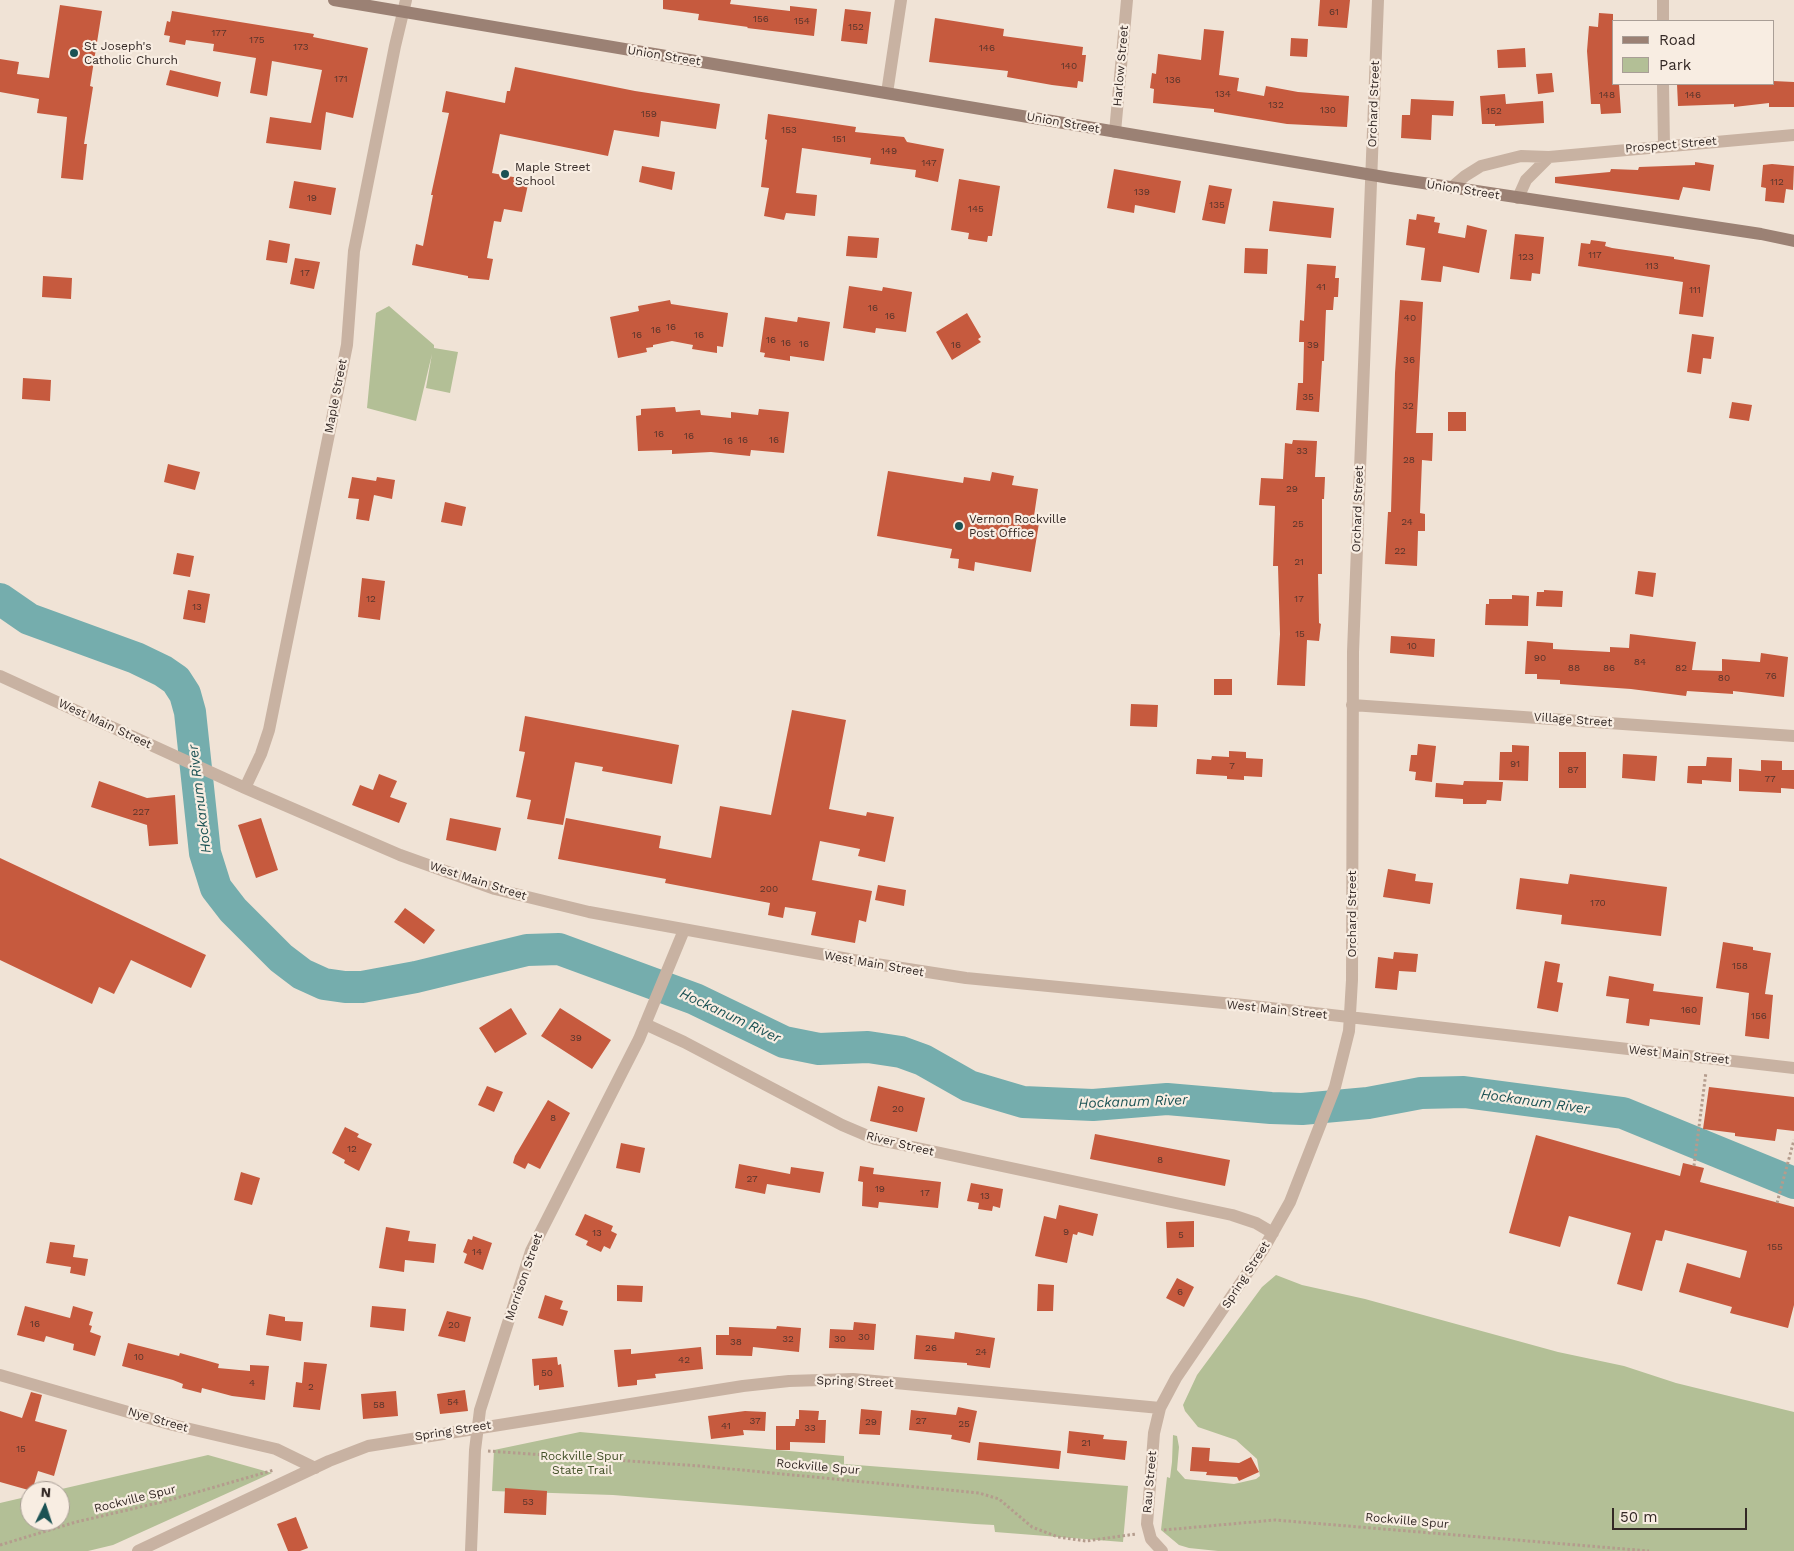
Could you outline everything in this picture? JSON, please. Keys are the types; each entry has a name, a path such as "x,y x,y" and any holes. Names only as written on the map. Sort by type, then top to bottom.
{"main road":[{"name":"Union Street","path":"334,0 405,6 1115,132 1451,188 1761,234 1794,241"}],"street":[{"path":"887,93 901,0"},
{"name":"Harlow Street","path":"1115,132 1127,0"},
{"name":"Orchard Street","path":"1350,1018 1352,705 1378,0"},
{"path":"1663,0 1663,20"},
{"name":"Maple Street","path":"245,788 261,754 268,730 348,340 354,251 405,6"},
{"path":"1663,85 1664,146"},
{"name":"Prospect Street","path":"1451,188 1465,176 1488,163 1521,156 1549,157 1794,135"},
{"path":"1518,198 1526,180 1549,157"},
{"name":"West Main Street","path":"0,676 213,774 400,855 495,889 589,912 950,976 1350,1018 1794,1068"},
{"name":"Village Street","path":"1352,705 1794,736"},
{"path":"646,1024 684,930"},
{"name":"Spring Street","path":"138,1551 315,1468 368,1446 477,1427 743,1386 828,1379 882,1382 1160,1408 1176,1378 1273,1232 1290,1202 1338,1077 1347,1043 1350,1018"},
{"name":"River Street","path":"646,1024 693,1046 842,1125 875,1139 1232,1215 1256,1223 1273,1232"},
{"name":"Morrison Street","path":"471,1551 477,1427 485,1392 537,1238 646,1024"},
{"name":"Nye Street","path":"0,1375 173,1425 276,1449 315,1468"},
{"name":"Rau Street","path":"1160,1408 1154,1433 1147,1524 1151,1539 1162,1551"}],"path":[{"path":"1694,1166 1707,1058"},
{"path":"1777,1202 1794,1140"},
{"name":"Rockville Spur","path":"490,1451 700,1466 979,1493 999,1499 1032,1527 1058,1537 1086,1542 1130,1534"},
{"name":"Rockville Spur","path":"0,1544 76,1522 166,1501 274,1470"},
{"name":"Rockville Spur","path":"1162,1530 1275,1520 1649,1551"}],"green space":[{"path":"389,306 434,345 434,348 458,352 450,393 426,388 432,354 416,421 367,408 376,313"},
{"path":"1276,1275 1302,1285 1365,1299 1558,1352 1624,1366 1676,1383 1794,1412 1794,1551 1218,1551 1179,1545 1161,1530 1167,1477 1170,1478 1173,1435 1177,1436 1179,1447 1177,1470 1185,1479 1234,1484 1256,1479 1260,1476 1257,1459 1236,1440 1198,1427 1185,1411 1183,1405 1197,1375 1262,1287"},
{"name":"Rockville Spur State Trail","path":"580,1432 844,1456 844,1464 1128,1486 1123,1542 995,1532 994,1525 613,1495 492,1491 494,1450"},
{"path":"208,1455 272,1473 113,1545 88,1551 0,1551 0,1503 20,1498 20,1531 70,1531 70,1487"}],"building":[{"path":"663,0 731,0 730,4 790,11 790,6 817,9 814,36 698,20 699,14 663,9"},
{"path":"1320,0 1350,0 1347,28 1318,26"},
{"name":"St Joseph's Catholic Church","path":"60,5 102,11 90,86 93,87 84,144 87,144 83,180 61,178 67,117 37,113 39,99 0,92 0,59 19,62 17,74 49,78"},
{"path":"845,9 871,12 867,44 841,41"},
{"path":"172,11 314,34 313,37 368,48 353,118 326,112 321,150 266,143 270,117 311,123 322,70 272,61 267,96 250,93 256,58 213,51 214,44 186,40 185,45 169,42 170,36 164,35 167,21 170,22"},
{"path":"1599,13 1613,14 1612,85 1619,85 1621,113 1601,114 1600,104 1591,104 1587,51 1589,26 1598,27"},
{"path":"935,18 1004,29 1003,36 1083,47 1082,55 1086,55 1083,82 1078,81 1077,88 1052,85 1007,77 1008,71 929,62"},
{"path":"1204,29 1224,31 1219,75 1239,78 1237,91 1264,96 1266,86 1298,92 1349,96 1347,127 1287,124 1214,112 1214,109 1153,103 1154,89 1150,88 1152,73 1156,74 1158,54 1201,60"},
{"path":"1291,38 1308,39 1307,57 1290,56"},
{"path":"1525,48 1526,67 1498,68 1497,50"},
{"path":"515,67 635,91 720,104 716,129 661,121 659,137 614,130 608,156 500,134 492,173 529,180 522,212 504,209 501,222 494,221 487,258 493,259 489,280 468,278 468,276 412,265 416,244 423,246 433,195 431,195 449,113 442,112 446,91 505,103 507,91 510,91"},
{"path":"170,70 221,82 218,97 166,85"},
{"path":"1552,73 1554,92 1538,94 1536,74"},
{"path":"1774,81 1794,82 1794,107 1769,107 1769,103 1734,107 1734,104 1678,106 1677,85 1774,85"},
{"path":"1505,94 1506,104 1543,101 1544,123 1495,126 1495,124 1482,124 1480,96"},
{"path":"1411,99 1454,101 1453,116 1432,115 1431,140 1401,138 1402,115 1410,115"},
{"path":"768,114 856,127 855,132 904,137 907,142 944,149 938,182 915,177 916,170 870,164 871,158 802,148 796,193 817,195 815,216 786,213 784,220 764,216 769,188 761,187"},
{"path":"1695,162 1714,165 1710,191 1683,187 1679,200 1555,183 1555,177 1610,172 1611,169 1638,170 1639,167 1695,165"},
{"path":"1763,165 1794,166 1793,190 1786,189 1784,203 1765,201 1766,188 1761,187"},
{"path":"642,166 675,172 672,190 639,182"},
{"path":"1114,169 1181,181 1175,213 1135,205 1134,213 1107,208"},
{"path":"959,179 1000,186 992,236 988,236 987,242 968,239 969,233 951,230"},
{"path":"294,181 336,188 331,215 289,208"},
{"path":"1209,185 1232,189 1225,224 1202,220"},
{"path":"1273,201 1334,208 1331,238 1269,231"},
{"path":"1417,214 1435,217 1434,222 1440,223 1438,233 1465,238 1467,225 1487,230 1479,273 1443,266 1441,282 1421,280 1425,248 1406,245 1409,219 1416,220"},
{"path":"1515,234 1544,237 1540,274 1532,273 1531,281 1510,279"},
{"path":"848,236 879,238 877,258 846,256"},
{"path":"269,240 290,244 287,263 266,260"},
{"path":"1591,240 1606,242 1605,246 1612,248 1674,257 1674,259 1710,265 1703,317 1679,314 1683,282 1578,266 1581,243 1590,244"},
{"path":"1245,248 1268,249 1267,274 1244,273"},
{"path":"295,258 320,262 314,289 290,284"},
{"path":"1307,264 1336,266 1335,278 1339,278 1338,297 1334,297 1333,310 1326,310 1319,412 1296,410 1298,383 1303,383 1304,342 1299,342 1300,320 1304,321"},
{"path":"43,276 72,278 71,299 42,297"},
{"path":"849,286 882,291 883,287 912,292 906,332 876,328 875,333 843,328"},
{"path":"670,300 671,304 728,313 723,347 717,346 717,353 692,349 693,345 672,341 646,348 647,352 618,358 610,317 639,311 638,306"},
{"path":"1400,300 1423,302 1416,433 1433,433 1432,461 1422,460 1420,513 1425,514 1425,531 1418,531 1417,566 1385,564 1388,512 1391,512 1395,373"},
{"path":"967,313 981,337 978,339 981,342 952,360 936,332"},
{"path":"765,317 797,322 798,317 830,322 824,361 790,356 790,361 764,357 765,353 760,352"},
{"path":"1692,334 1714,337 1711,359 1703,358 1701,374 1687,372"},
{"path":"23,378 51,380 50,401 22,399"},
{"path":"1732,402 1752,405 1749,421 1729,418"},
{"path":"675,407 676,412 700,410 701,415 731,418 731,412 758,415 759,409 789,412 784,453 751,450 750,456 711,452 672,454 672,450 638,451 636,416 641,415 641,409"},
{"path":"1448,412 1466,412 1466,431 1448,431"},
{"path":"1293,440 1317,441 1315,477 1325,477 1324,499 1322,499 1322,574 1318,574 1319,623 1321,624 1319,641 1307,640 1305,686 1277,685 1280,634 1278,566 1273,566 1275,506 1259,505 1261,478 1283,479 1285,443 1292,444"},
{"path":"168,464 200,472 195,490 164,482"},
{"name":"Vernon Rockville Post Office","path":"888,471 963,483 964,477 990,481 992,472 1014,476 1012,485 1038,489 1034,516 1040,517 1031,572 975,562 974,571 958,568 959,559 950,558 952,549 877,536"},
{"path":"352,477 376,481 377,477 395,480 392,499 374,495 369,521 356,519 359,499 348,498"},
{"path":"445,502 466,507 462,526 441,522"},
{"path":"177,553 194,556 190,577 173,574"},
{"path":"1638,571 1656,573 1653,597 1635,594"},
{"path":"362,578 385,581 380,620 358,617"},
{"path":"188,590 210,594 205,623 183,619"},
{"path":"1544,590 1563,591 1562,607 1536,606 1537,592 1544,592"},
{"path":"1512,595 1529,596 1528,626 1485,625 1486,604 1489,604 1489,599 1512,599"},
{"path":"1630,634 1696,642 1692,670 1722,671 1722,659 1760,662 1761,653 1788,657 1784,697 1733,691 1733,694 1687,691 1686,696 1631,689 1560,684 1560,680 1537,679 1537,674 1525,674 1527,641 1553,643 1553,649 1610,652 1610,647 1629,648"},
{"path":"1391,636 1435,639 1434,657 1390,653"},
{"path":"1214,679 1232,679 1232,695 1214,695"},
{"path":"1131,704 1158,705 1157,727 1130,726"},
{"path":"792,710 846,720 829,809 866,816 867,812 894,817 885,862 858,856 860,849 820,841 812,880 872,891 866,922 859,920 855,943 811,935 816,912 785,907 783,918 768,915 770,903 665,883 666,879 558,859 566,818 661,836 659,848 711,858 720,806 771,815"},
{"path":"525,716 679,745 672,784 602,771 603,767 575,762 563,825 527,819 531,800 516,797 525,752 519,751"},
{"path":"1418,744 1436,746 1432,782 1415,780 1416,772 1409,771 1411,755 1417,755"},
{"path":"1512,745 1529,746 1528,781 1499,780 1500,752 1512,752"},
{"path":"1229,751 1246,752 1246,758 1263,759 1262,777 1244,776 1244,780 1227,779 1227,776 1196,774 1197,759 1211,760 1212,756 1229,757"},
{"path":"1559,752 1586,752 1586,788 1559,788"},
{"path":"1623,754 1657,756 1655,781 1622,778"},
{"path":"1707,757 1732,758 1731,782 1702,780 1702,784 1687,783 1688,766 1706,766"},
{"path":"1761,760 1782,761 1782,770 1794,770 1794,789 1781,788 1781,793 1739,791 1739,769 1761,771"},
{"path":"379,774 397,781 390,797 407,803 399,823 352,805 360,785 373,790"},
{"path":"99,781 147,798 175,795 178,844 149,846 147,825 91,807"},
{"path":"1464,781 1503,782 1501,801 1487,800 1486,804 1463,804 1463,799 1435,797 1436,783 1463,785"},
{"path":"261,818 278,870 256,878 238,825"},
{"path":"450,818 501,828 496,851 446,840"},
{"path":"0,858 206,955 191,988 131,960 114,994 99,987 92,1004 0,960"},
{"path":"1388,869 1416,874 1415,881 1433,883 1430,904 1383,897"},
{"path":"1570,874 1667,887 1661,936 1561,924 1562,915 1516,909 1520,878 1568,884"},
{"path":"878,885 906,890 904,906 875,900"},
{"path":"405,908 435,930 424,944 394,922"},
{"path":"1723,942 1753,947 1753,950 1771,953 1765,994 1773,995 1769,1039 1745,1036 1749,993 1716,988"},
{"path":"1394,952 1418,954 1416,972 1399,971 1397,990 1375,988 1378,957 1393,959"},
{"path":"1545,961 1560,964 1557,982 1563,983 1558,1012 1537,1008"},
{"path":"1609,976 1654,984 1653,991 1703,997 1700,1025 1650,1019 1649,1026 1626,1023 1629,999 1606,996"},
{"path":"511,1008 527,1034 495,1053 479,1028"},
{"path":"560,1008 611,1040 592,1069 541,1036"},
{"path":"487,1086 503,1092 494,1112 478,1105"},
{"path":"878,1086 925,1098 917,1132 870,1121"},
{"path":"1709,1087 1794,1097 1794,1131 1777,1129 1775,1141 1735,1136 1735,1133 1703,1129"},
{"path":"548,1100 570,1113 540,1169 528,1163 525,1169 513,1163 515,1156"},
{"path":"345,1127 359,1134 357,1137 372,1144 359,1171 344,1163 345,1160 332,1153"},
{"path":"1095,1134 1230,1160 1225,1186 1090,1159"},
{"path":"1536,1135 1680,1176 1683,1163 1704,1168 1700,1182 1794,1207 1794,1305 1788,1328 1730,1313 1732,1307 1679,1292 1687,1263 1740,1278 1747,1251 1665,1230 1662,1241 1656,1240 1642,1291 1617,1284 1631,1233 1569,1216 1560,1247 1509,1233"},
{"path":"621,1143 645,1148 640,1173 616,1168"},
{"path":"739,1164 790,1174 791,1167 824,1172 820,1193 767,1184 765,1194 735,1188"},
{"path":"860,1166 874,1168 873,1174 941,1182 938,1208 879,1202 878,1208 862,1206 863,1182 858,1181"},
{"path":"241,1172 260,1178 252,1205 234,1200"},
{"path":"971,1183 1003,1189 1000,1208 993,1206 992,1211 978,1209 979,1203 967,1201"},
{"path":"1059,1205 1098,1214 1093,1236 1078,1232 1077,1235 1073,1234 1067,1263 1035,1256 1044,1216 1056,1219"},
{"path":"585,1214 613,1226 611,1231 617,1234 610,1249 604,1246 601,1252 586,1245 588,1241 575,1235"},
{"path":"1194,1221 1194,1247 1167,1248 1166,1222"},
{"path":"386,1227 410,1231 408,1241 436,1244 434,1263 405,1260 404,1272 379,1268"},
{"path":"473,1236 492,1243 483,1270 464,1263 467,1254 463,1252 468,1239 472,1240"},
{"path":"50,1242 75,1245 73,1257 88,1259 85,1276 70,1273 71,1267 46,1263"},
{"path":"1177,1278 1194,1287 1184,1307 1166,1298"},
{"path":"1038,1284 1054,1285 1053,1311 1037,1311"},
{"path":"617,1285 643,1286 642,1302 617,1301"},
{"path":"545,1295 563,1301 560,1309 568,1311 563,1326 538,1318"},
{"path":"25,1306 70,1318 73,1306 93,1312 89,1325 92,1326 90,1332 101,1336 95,1356 73,1350 74,1344 46,1336 44,1342 17,1335"},
{"path":"372,1306 406,1309 404,1331 370,1327"},
{"path":"447,1311 471,1317 465,1342 438,1336"},
{"path":"269,1314 285,1317 285,1321 303,1322 301,1341 266,1335"},
{"path":"854,1322 876,1324 874,1350 829,1348 830,1329 853,1330"},
{"path":"777,1326 801,1328 799,1352 753,1347 752,1356 716,1355 716,1335 729,1335 729,1327 776,1329"},
{"path":"955,1332 995,1338 990,1368 967,1365 967,1363 914,1359 916,1335 954,1339"},
{"path":"128,1343 179,1356 180,1353 219,1364 218,1368 250,1371 250,1365 269,1366 265,1400 232,1396 202,1388 201,1393 182,1388 183,1384 173,1380 122,1366"},
{"path":"701,1347 703,1369 655,1374 656,1378 637,1380 637,1385 618,1387 614,1350 631,1349 631,1354"},
{"path":"557,1357 558,1365 561,1364 564,1387 539,1390 539,1385 534,1386 532,1359"},
{"path":"304,1362 327,1364 320,1410 293,1407 296,1382 302,1383"},
{"path":"465,1390 468,1411 440,1414 437,1394"},
{"path":"396,1391 398,1416 363,1419 361,1394"},
{"path":"31,1392 42,1395 35,1421 67,1430 54,1476 38,1471 35,1481 20,1481 20,1488 0,1482 0,1411 22,1418"},
{"path":"958,1407 977,1411 970,1443 951,1439 952,1435 909,1430 911,1410 956,1415"},
{"path":"861,1409 882,1411 880,1435 859,1434"},
{"path":"799,1410 819,1411 818,1420 826,1420 825,1443 790,1442 790,1450 776,1450 776,1426 795,1426 796,1419 799,1419"},
{"path":"745,1411 766,1412 765,1431 743,1430 744,1435 711,1439 708,1416"},
{"path":"1069,1431 1104,1435 1103,1439 1127,1441 1125,1460 1067,1453"},
{"path":"979,1442 1061,1451 1059,1469 977,1460"},
{"path":"1192,1447 1210,1448 1209,1461 1239,1463 1251,1457 1259,1472 1239,1481 1237,1477 1206,1475 1207,1472 1190,1471"},
{"path":"505,1488 547,1491 546,1515 504,1513"},
{"path":"296,1517 308,1548 300,1551 288,1551 277,1524"}],"waterway":[{"name":"Hockanum River","path":"0,599 29,619 136,658 163,671 176,680 185,694 190,712 205,853 216,888 233,910 281,958 302,974 324,984 362,987 416,977 527,950 559,949 695,999 784,1042 819,1049 868,1047 901,1052 923,1060 969,1086 1023,1102 1093,1105 1167,1099 1302,1109 1368,1103 1421,1093 1464,1092 1623,1113 1794,1183"}],"place":[{"name":"St Joseph's Catholic Church","path":"74,53"},
{"name":"Maple Street School","path":"505,174"},
{"name":"Vernon Rockville Post Office","path":"959,526"}]}
